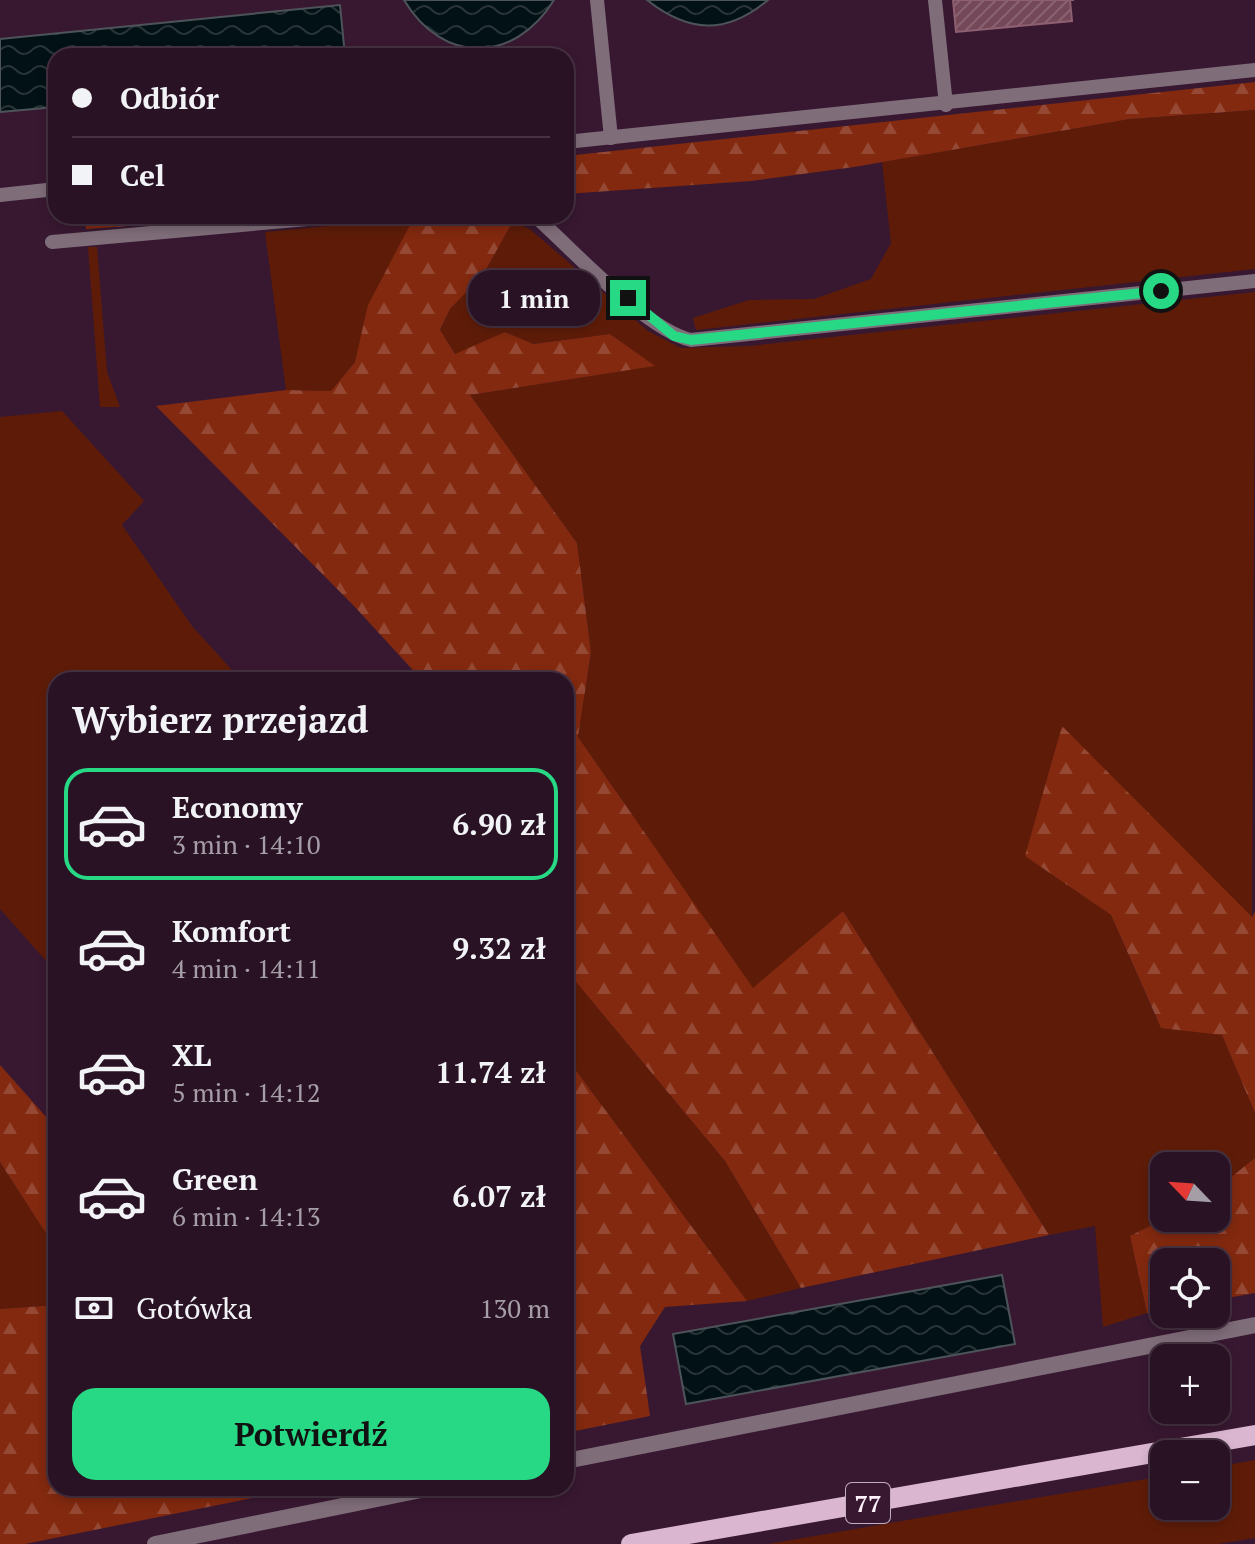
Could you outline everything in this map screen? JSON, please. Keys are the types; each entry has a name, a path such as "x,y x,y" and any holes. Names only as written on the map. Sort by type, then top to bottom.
{"main road":[{"name":"77","path":"631,1544 1255,1435"}],"street":[{"path":"574,1459 1255,1325"},
{"path":"155,1544 392,1496"}],"lane":[{"path":"597,0 611,138"},
{"path":"935,0 946,105"},
{"path":"574,141 946,105 1255,70"},
{"path":"0,195 48,190"},
{"path":"52,242 252,224"},
{"path":"544,224 651,319 674,336 691,340 1255,281"}],"shaded area":[{"path":"1255,110 1255,269 696,330 693,318 749,300 814,299 871,279 891,243 882,162 1130,119"},
{"path":"349,224 419,224 410,226 372,298 355,362 331,391 286,390 265,232"},
{"path":"511,224 531,230 648,331 681,348 749,346 1255,292 1252,918 1062,727 1026,856 1111,915 1157,1020 1222,1035 1255,1113 1255,1158 1230,1178 1230,1152 1150,1152 1150,1226 1130,1236 1147,1313 1103,1327 1095,1226 1049,1235 843,911 753,989 578,737 591,652 577,543 470,395 653,366 610,334 532,344 505,332 456,355 440,331 450,309 483,275"},
{"path":"88,247 97,247 107,372 120,407 100,407"},
{"path":"62,411 144,501 122,525 192,626 234,672 48,672 48,963 0,909 0,417"},
{"path":"574,980 725,1161 801,1288 747,1301 574,1068"},
{"path":"0,1162 48,1237 48,1306 0,1309"},
{"path":"1255,1460 1255,1538 1218,1544 768,1544 1150,1478 1150,1520 1230,1520 1230,1464"}],"green space":[{"path":"1255,82 1255,110 1130,119 854,167 751,181 574,193 574,155"},
{"path":"86,224 155,224 86,229"},
{"path":"511,224 483,275 450,309 440,330 455,354 505,332 533,344 610,334 655,366 470,395 577,543 591,652 578,737 753,988 843,911 1049,1235 801,1288 725,1161 574,980 574,672 415,672 354,606 156,406 286,390 331,391 355,362 368,305 410,225"},
{"path":"1062,726 1252,917 1255,911 1255,1113 1222,1035 1161,1028 1111,915 1025,856"},
{"path":"0,1065 48,1119 48,1237 0,1162"},
{"path":"574,1068 747,1301 665,1307 640,1346 650,1416 575,1431"},
{"path":"1255,1158 1255,1293 1230,1297 1230,1248 1150,1248 1150,1312 1147,1313 1130,1236 1150,1226 1150,1232 1230,1232 1230,1178"},
{"path":"48,1306 48,1496 262,1496 25,1544 0,1544 0,1309"}],"water":[{"path":"404,0 554,0 538,21 519,36 499,45 479,48 458,45 438,36 420,21"},
{"path":"647,0 768,0 737,19 708,26 678,19"},
{"path":"340,5 344,48 48,48 48,108 0,112 0,39"},
{"path":"1002,1275 1015,1344 686,1404 673,1334"}],"building":[{"path":"953,0 1070,0 1072,21 956,32"}],"route":[{"path":"628,298 674,336 691,340 1161,291"}]}
